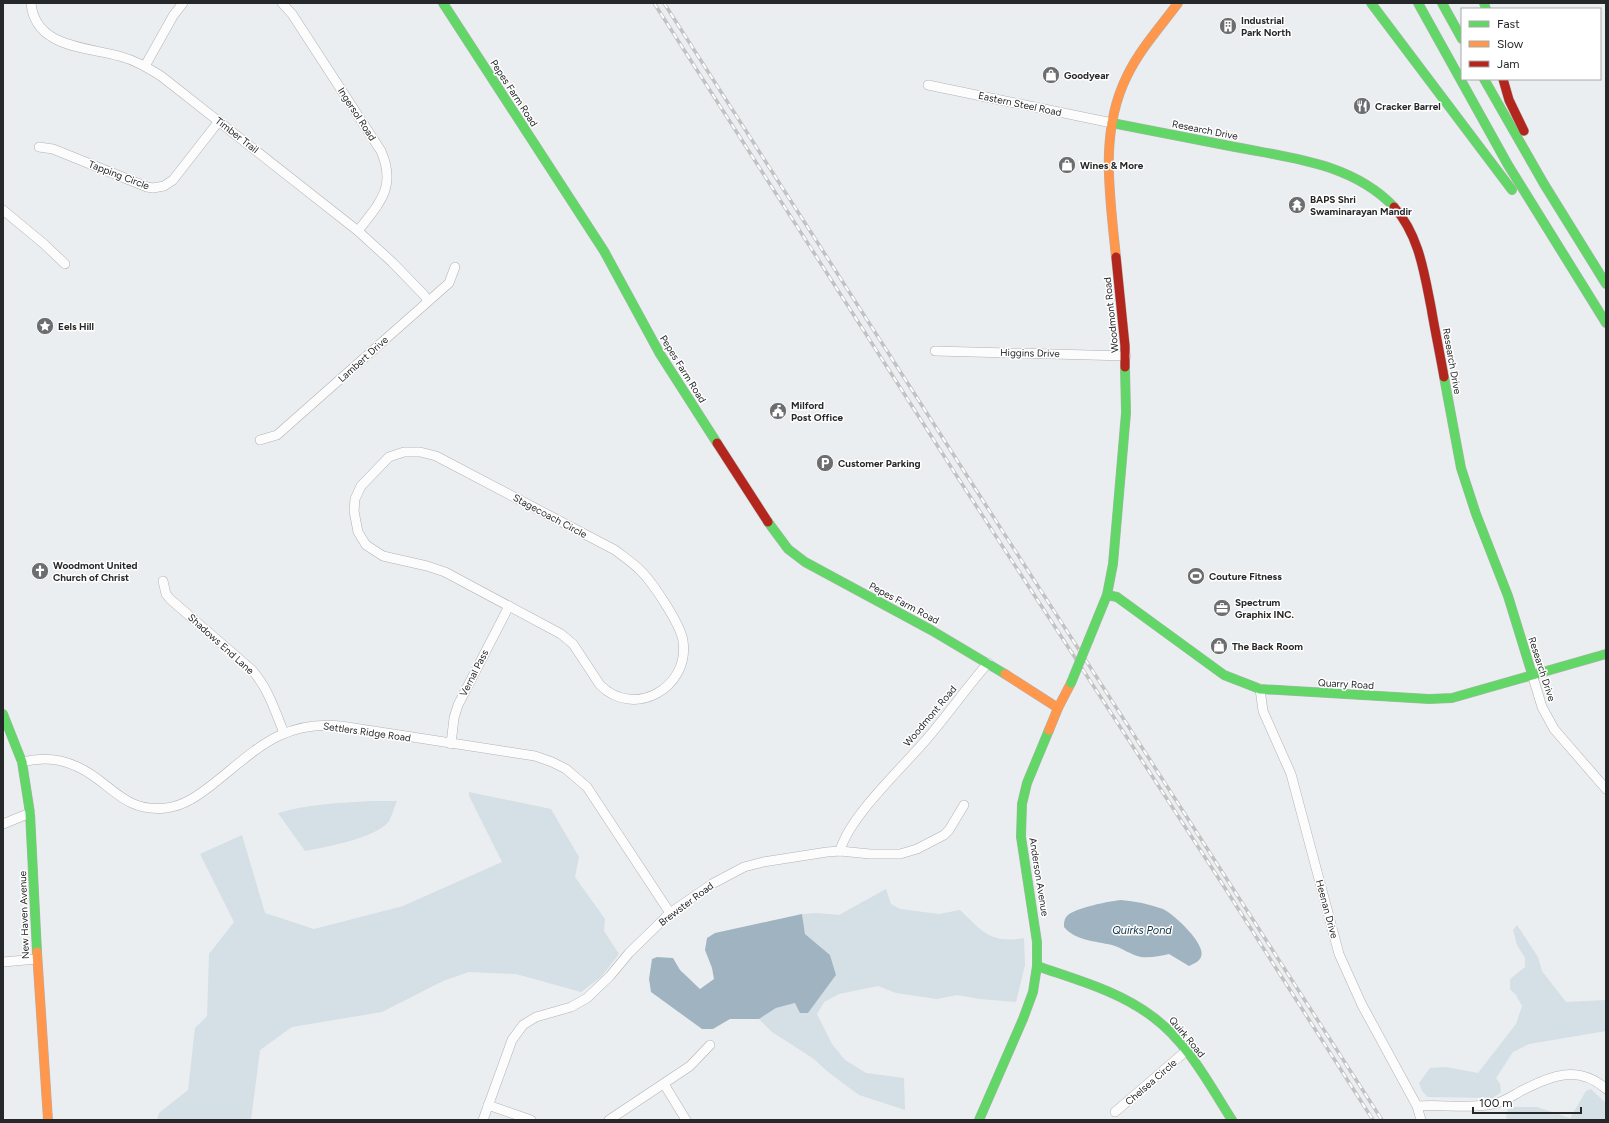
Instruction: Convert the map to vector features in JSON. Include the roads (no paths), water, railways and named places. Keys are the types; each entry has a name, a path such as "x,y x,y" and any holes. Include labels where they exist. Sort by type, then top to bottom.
{"main road":[{"name":"Pepes Farm Road","path":"443,3 598,242 660,354 778,538 788,549 805,562 931,630 988,663"},
{"name":"Woodmont Road","path":"1089,639 1107,594 1116,536 1126,413 1126,356 1107,165 1112,123 1114,109 1121,88 1135,60 1178,3"},
{"path":"1371,3 1568,264"},
{"path":"1418,3 1487,129 1568,264 1606,323"},
{"path":"1442,3 1461,37"},
{"path":"1485,80 1544,184 1606,283"},
{"path":"1503,80 1509,100 1520,123 1606,283"},
{"name":"Research Drive","path":"1112,123 1321,164 1341,170 1375,189 1388,200 1400,214 1414,237 1422,261 1452,425 1463,474 1508,596 1532,674"},
{"name":"Quarry Road","path":"1107,594 1117,597 1224,675 1260,689 1305,693 1428,699 1452,698 1606,654"},
{"name":"Anderson Avenue","path":"983,1119 1033,992 1037,966 1036,931 1021,837 1022,804 1027,783 1089,639"},
{"path":"988,663 1058,708"},
{"name":"New Haven Avenue","path":"3,714 22,762 30,813 41,1046 48,1120"},
{"name":"Quirk Road","path":"1037,966 1123,997 1153,1016 1164,1025 1186,1051 1232,1120"}],"street":[{"name":"Timber Trail","path":"31,3 32,12 37,22 45,32 56,39 77,47 119,56 145,66 219,121 358,231 392,262 428,301"},
{"path":"145,66 173,16 183,3"},
{"name":"Ingersol Road","path":"282,3 292,14 385,159 388,175 385,193 381,201 358,231"},
{"name":"Eastern Steel Road","path":"928,85 1112,123"},
{"name":"Tapping Circle","path":"39,147 53,149 141,185 159,188 174,180 219,121"},
{"path":"3,210 44,244 65,264"},
{"name":"Lambert Drive","path":"260,440 277,435 449,283 454,267"},
{"name":"Higgins Drive","path":"935,351 1126,356"},
{"name":"Stagecoach Circle","path":"404,452 420,452 436,456 615,550 642,572 679,628 682,634 684,647 681,666 669,686 655,695 636,699 618,696 604,689 600,685 572,644 561,634 509,606 445,572 427,566 388,558 371,549 361,538 354,517 355,499 364,480 389,457 404,452"},
{"name":"Shadows End Lane","path":"163,581 166,594 170,599 259,677 265,687 284,732"},
{"name":"Vernal Pass","path":"451,744 455,711 509,606"},
{"name":"Woodmont Road","path":"840,851 846,837 868,806 925,741 988,663"},
{"name":"Research Drive","path":"1532,674 1542,707 1554,729 1606,789"},
{"name":"Heenan Drive","path":"1260,689 1263,711 1291,774 1339,954 1362,1005 1417,1106 1421,1120"},
{"name":"Settlers Ridge Road","path":"22,762 40,758 64,761 79,767 90,774 124,800 148,808 166,808 182,804 194,798 266,743 284,732 306,726 328,725 528,754 552,762 571,773 593,795 670,913"},
{"name":"Brewster Road","path":"483,1120 512,1040 523,1025 536,1017 571,1007 587,998 610,976 628,953 670,913 722,878 744,867 763,862 840,851 870,854 900,854 917,849 944,835 949,830 964,805"},
{"path":"3,824 30,813"},
{"path":"3,962 37,959"},
{"path":"608,1120 690,1066 710,1045"},
{"name":"Chelsea Circle","path":"1115,1112 1186,1051"},
{"path":"1417,1106 1493,1104 1511,1097 1539,1082 1556,1076 1568,1074 1588,1077 1606,1089"},
{"path":"664,1084 686,1120"},
{"path":"488,1105 531,1120"}],"water":[{"name":"Quirks Pond","path":"1121,900 1147,904 1168,912 1195,938 1202,952 1200,959 1196,963 1189,966 1169,954 1141,957 1112,945 1080,938 1069,932 1064,927 1065,918 1077,910 1092,905"},
{"path":"802,914 805,934 830,955 836,975 808,1013 800,1013 795,1003 776,1008 759,1019 730,1019 713,1029 702,1029 651,992 649,979 652,959 657,957 673,958 680,970 700,989 714,979 712,968 705,950 707,938 715,933"}],"railway":[{"path":"654,3 960,481 1223,885 1373,1120"},
{"path":"664,3 1382,1120"}],"place":[{"name":"Industrial Park North","path":"1228,26"},
{"name":"Goodyear","path":"1051,75"},
{"name":"Cracker Barrel","path":"1362,106"},
{"name":"Wines & More","path":"1067,165"},
{"name":"BAPS Shri Swaminarayan Mandir","path":"1297,205"},
{"name":"Eels Hill","path":"45,326"},
{"name":"Milford Post Office","path":"778,411"},
{"name":"Customer Parking","path":"825,463"},
{"name":"Woodmont United Church of Christ","path":"40,571"},
{"name":"Couture Fitness","path":"1196,576"},
{"name":"Spectrum Graphix INC.","path":"1222,608"},
{"name":"The Back Room","path":"1219,646"}]}
